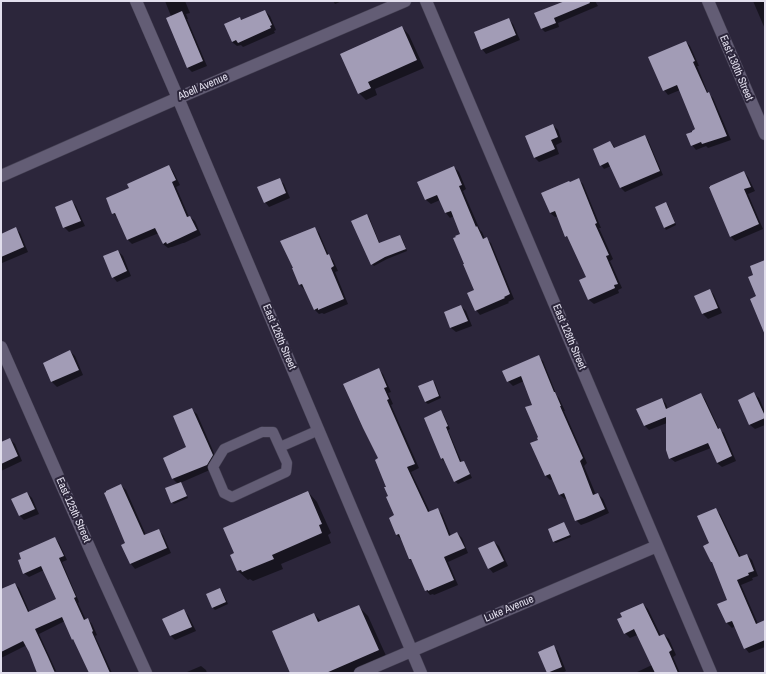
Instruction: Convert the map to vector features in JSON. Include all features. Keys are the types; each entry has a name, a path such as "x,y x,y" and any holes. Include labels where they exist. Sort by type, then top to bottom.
{"street":[{"name":"East 126th Street","path":"136,1 422,673"},
{"name":"Abell Avenue","path":"1,176 178,98 405,1"},
{"name":"East 128th Street","path":"426,1 712,673"},
{"name":"East 130th Street","path":"708,1 765,134"},
{"name":"East 125th Street","path":"1,347 146,673"},
{"name":"Luke Avenue","path":"360,673 658,546"}],"lane":[{"path":"280,447 319,430"},
{"path":"262,432 274,432 280,447 287,463 286,472 232,497 224,493 213,467 224,449 262,432"}],"building":[{"path":"565,1 589,1 590,3 554,18 556,23 541,29 534,13"},
{"path":"265,10 272,25 270,26 271,28 238,43 236,40 232,42 224,24 240,17 241,20"},
{"path":"182,11 203,61 187,68 166,18"},
{"path":"509,18 516,35 481,50 474,32"},
{"path":"402,26 417,60 368,82 371,88 358,94 340,54"},
{"path":"686,41 695,61 693,62 707,93 709,92 727,136 691,146 686,134 695,129 677,85 663,91 648,57"},
{"path":"553,124 558,137 551,140 555,149 534,158 525,136"},
{"path":"645,135 660,171 620,188 608,162 600,166 593,149 610,141 614,148"},
{"path":"169,165 176,180 172,182 187,217 190,216 197,230 167,244 166,242 163,244 155,228 127,240 115,213 112,214 106,198 129,188 127,184"},
{"path":"454,166 462,185 459,186 476,227 477,226 483,239 487,237 510,294 504,297 505,298 475,311 467,293 474,290 453,238 460,234 451,211 445,213 437,195 425,200 417,182"},
{"path":"744,171 751,187 744,189 759,224 730,237 709,187"},
{"path":"280,178 286,193 264,203 257,187"},
{"path":"579,178 597,223 595,224 609,255 606,256 618,284 614,285 615,288 588,300 579,280 586,277 567,236 565,237 555,211 550,213 541,193"},
{"path":"72,200 81,221 63,228 55,207"},
{"path":"666,202 675,223 664,228 655,207"},
{"path":"367,214 379,243 400,235 406,249 385,257 371,265 351,221"},
{"path":"16,227 24,247 1,257 1,234"},
{"path":"315,227 327,255 329,254 334,266 331,268 344,299 318,310 318,308 314,310 302,284 299,285 293,268 280,241"},
{"path":"118,250 127,271 112,278 103,256"},
{"path":"765,260 765,335 750,299 756,296 748,277 753,275 750,266"},
{"path":"710,289 718,308 702,314 694,296"},
{"path":"461,305 468,321 450,328 444,312"},
{"path":"70,350 79,370 51,382 43,363"},
{"path":"539,355 583,458 580,461 593,495 598,493 605,509 575,521 564,493 559,495 550,474 545,476 530,443 538,440 538,437 525,407 532,405 521,376 507,382 502,371"},
{"path":"379,368 387,387 384,388 389,399 387,400 415,464 407,467 428,512 438,508 449,536 457,532 465,548 444,557 454,580 428,591 425,591 411,559 409,559 399,534 396,535 389,518 394,515 386,497 388,496 384,487 386,487 375,460 378,458 343,384"},
{"path":"433,380 439,396 425,402 418,386"},
{"path":"754,392 765,418 749,425 738,400"},
{"path":"701,393 718,429 720,428 732,456 717,463 708,443 669,459 666,450 666,417 644,426 636,409 662,398 666,409"},
{"path":"192,408 213,455 207,465 172,479 163,458 186,447 173,416"},
{"path":"441,410 460,462 464,461 470,474 454,482 443,458 441,459 424,418"},
{"path":"10,438 18,456 1,464 1,442"},
{"path":"181,482 187,496 171,503 165,488"},
{"path":"121,484 144,535 159,529 167,548 130,564 121,545 125,543 104,493"},
{"path":"308,491 322,524 319,525 322,533 272,555 274,559 242,572 241,570 237,571 230,555 234,553 223,528"},
{"path":"27,492 35,509 19,516 11,499"},
{"path":"716,508 739,557 747,554 754,571 737,580 756,624 765,620 765,640 744,649 732,621 726,623 717,604 727,600 712,562 703,546 709,543 697,516"},
{"path":"564,522 570,535 553,542 548,529"},
{"path":"55,537 64,556 59,558 76,597 74,598 84,620 88,618 93,631 92,632 110,673 89,673 62,617 35,629 55,673 37,673 23,641 1,652 1,589 15,583 28,612 56,599 41,566 23,574 18,560 21,559 19,553"},
{"path":"494,541 504,561 488,569 478,548"},
{"path":"220,588 226,602 212,608 206,594"},
{"path":"643,603 659,636 664,634 672,650 669,652 678,673 655,673 634,629 624,634 617,619 622,617 620,613"},
{"path":"359,605 379,650 326,673 290,673 272,631 314,613 318,622"},
{"path":"184,609 192,627 170,636 162,619"},
{"path":"554,645 562,667 547,673 538,652"}]}
